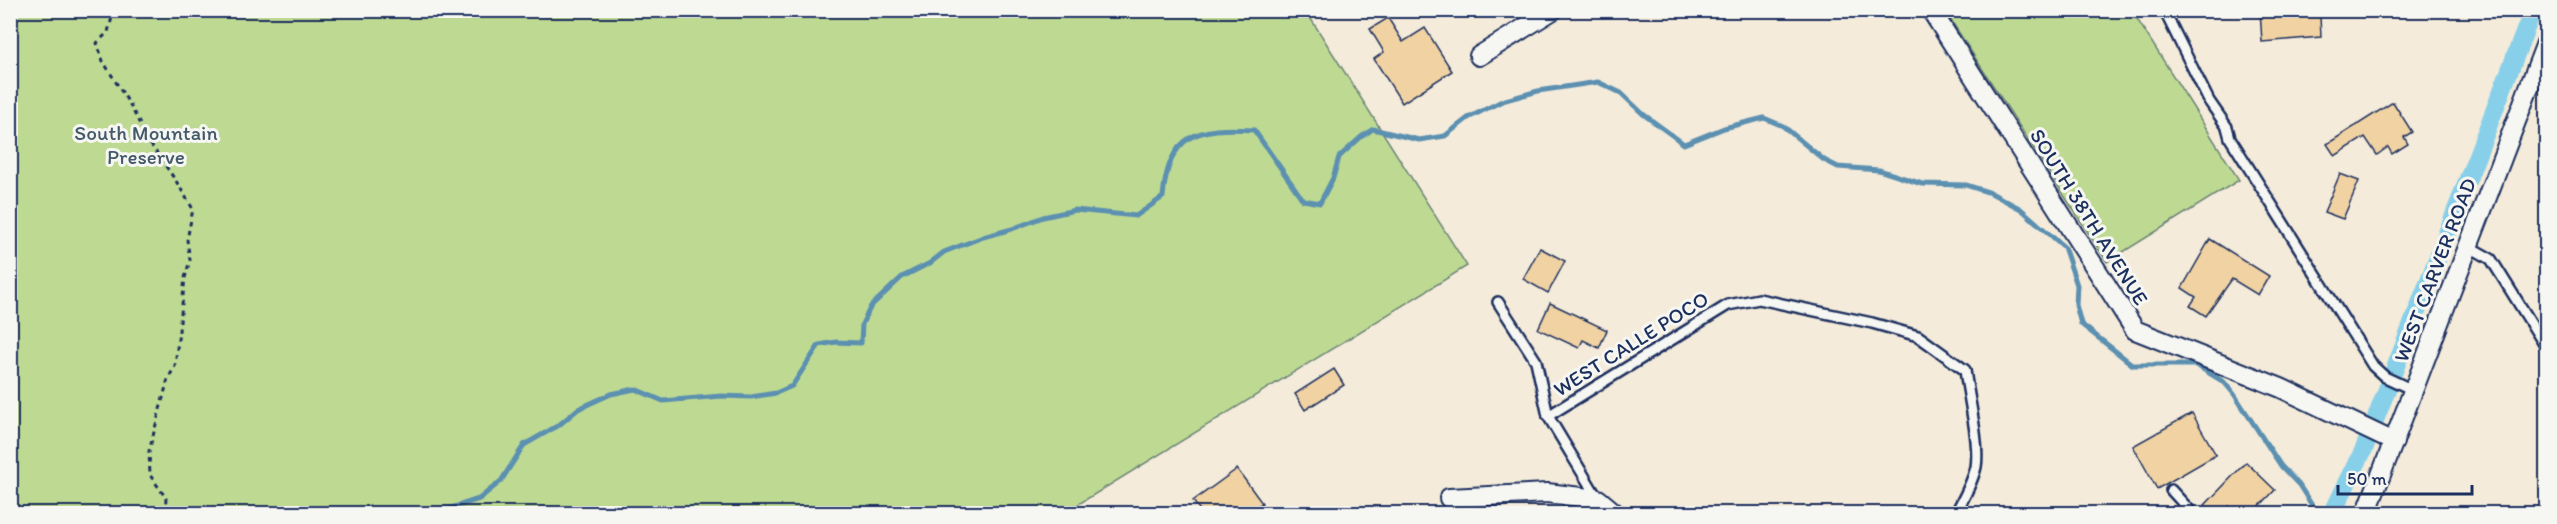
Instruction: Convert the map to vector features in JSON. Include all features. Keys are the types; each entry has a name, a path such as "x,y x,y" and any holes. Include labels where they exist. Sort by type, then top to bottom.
{"street":[{"path":"1479,56 1553,10"},
{"name":"SOUTH 38TH AVENUE","path":"1931,10 2135,330 2281,388 2389,439"},
{"name":"WEST CARVER ROAD","path":"2366,513 2389,439 2413,390 2547,43"},
{"path":"1449,498 1547,494 1598,499 1616,513"}],"lane":[{"path":"2164,10 2209,101 2227,127 2236,148 2373,366 2385,377 2413,390"},
{"path":"2468,246 2491,259 2547,347"},
{"name":"WEST CALLE POCO","path":"1548,416 1728,305 1760,298 1872,323 1918,336 1965,370 1974,424 1976,466 1964,500 1955,513"},
{"path":"1498,302 1536,361 1548,416 1598,499"},
{"path":"2171,490 2193,513"}],"path":[{"path":"114,10 108,32 97,43 103,61 149,142 193,209 187,240 190,260 185,278 175,366 168,380 149,451 150,475 166,498 165,513"}],"green space":[{"name":"South Mountain Preserve","path":"10,11 1306,11 1467,266 1064,513 11,513"},
{"path":"1945,11 2132,11 2239,180 2107,262"}],"building":[{"path":"2260,10 2307,10 2307,17 2320,16 2321,37 2262,42"},
{"path":"1388,18 1403,42 1425,28 1452,71 1402,103 1374,59 1384,52 1370,29"},
{"path":"2393,102 2412,132 2404,137 2408,144 2392,154 2388,147 2377,155 2365,137 2335,156 2327,144"},
{"path":"2340,174 2359,181 2343,219 2324,212"},
{"path":"2210,239 2269,276 2258,295 2232,279 2206,316 2190,306 2196,297 2182,288"},
{"path":"1540,248 1565,261 1548,293 1523,279"},
{"path":"1550,303 1607,330 1599,348 1583,340 1579,348 1538,329"},
{"path":"1334,369 1344,385 1305,410 1295,394"},
{"path":"2192,413 2216,455 2157,489 2133,446"},
{"path":"2246,462 2275,490 2253,513 2237,513 2229,506 2221,513 2214,513 2205,505"},
{"path":"1237,469 1262,503 1247,513 1237,513 1231,506 1221,513 1202,513 1193,501"}],"waterway":[{"path":"2332,514 2364,449 2533,10"},
{"path":"433,514 479,499 501,481 524,445 559,425 578,409 611,394 635,389 663,401 721,396 751,397 776,393 792,386 819,345 836,342 861,343 862,324 871,306 902,277 930,263 944,252 1043,217 1075,210 1136,216 1163,197 1171,159 1189,138 1201,133 1216,130 1254,130 1303,200 1320,203 1333,178 1339,157 1373,129 1419,140 1445,136 1468,118 1502,101 1538,91 1598,82 1621,93 1643,114 1684,144 1724,128 1764,118 1783,126 1824,160 1838,167 1879,170 1922,184 1966,185 1991,193 2021,209 2064,247 2077,285 2076,305 2081,324 2133,365 2196,365 2224,382 2281,466 2299,485 2313,507 2329,514"}]}
